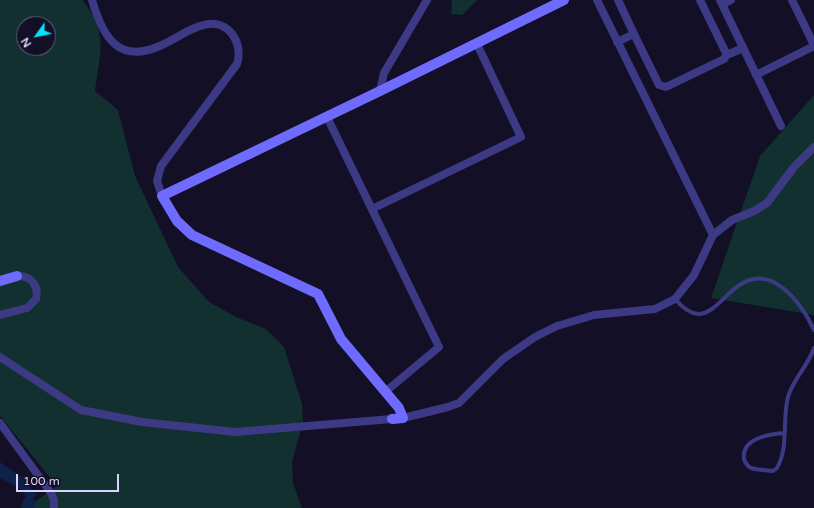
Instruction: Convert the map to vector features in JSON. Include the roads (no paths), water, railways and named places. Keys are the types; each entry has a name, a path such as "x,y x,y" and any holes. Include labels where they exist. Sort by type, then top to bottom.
{"street":[{"path":"92,0 99,22 105,32 116,46 127,52 138,53 151,50 199,26 209,24 226,28 234,35 238,44 239,54 237,64 161,166 157,181 162,196 177,221 192,235 318,294 341,339 399,408 403,418"},
{"path":"380,91 384,74 427,0"},
{"path":"162,196 564,0"},
{"path":"597,0 713,235"},
{"path":"618,0 659,85 666,87 724,59 727,55 743,48"},
{"path":"700,0 727,55"},
{"path":"731,0 721,2 781,126"},
{"path":"756,75 814,45 792,0"},
{"path":"617,42 634,34"},
{"path":"372,209 521,137 476,44"},
{"path":"326,117 439,347 385,392"},
{"path":"0,358 81,410 142,422 235,432 403,418 448,407 459,403 503,359 535,337 557,326 594,315 655,308 674,299 694,275 713,235 732,220 754,212 767,203 794,167 814,147"},
{"path":"0,281 17,276 28,278 34,283 36,291 36,300 27,308 0,315"},
{"path":"0,423 51,493 54,500 54,508"}],"lane":[{"path":"674,299 686,310 698,314 708,311 738,285 750,280 766,279 781,285 796,300 808,317 814,330"},
{"path":"784,433 768,434 750,442 746,449 744,458 746,464 750,468 773,471 780,463 784,433 788,399 792,387 811,358 814,348"}],"water":[{"path":"0,462 22,478 37,494 29,502 22,490 0,478"}],"waterway":[{"path":"31,500 34,508"},
{"path":"27,508 29,502"}]}
